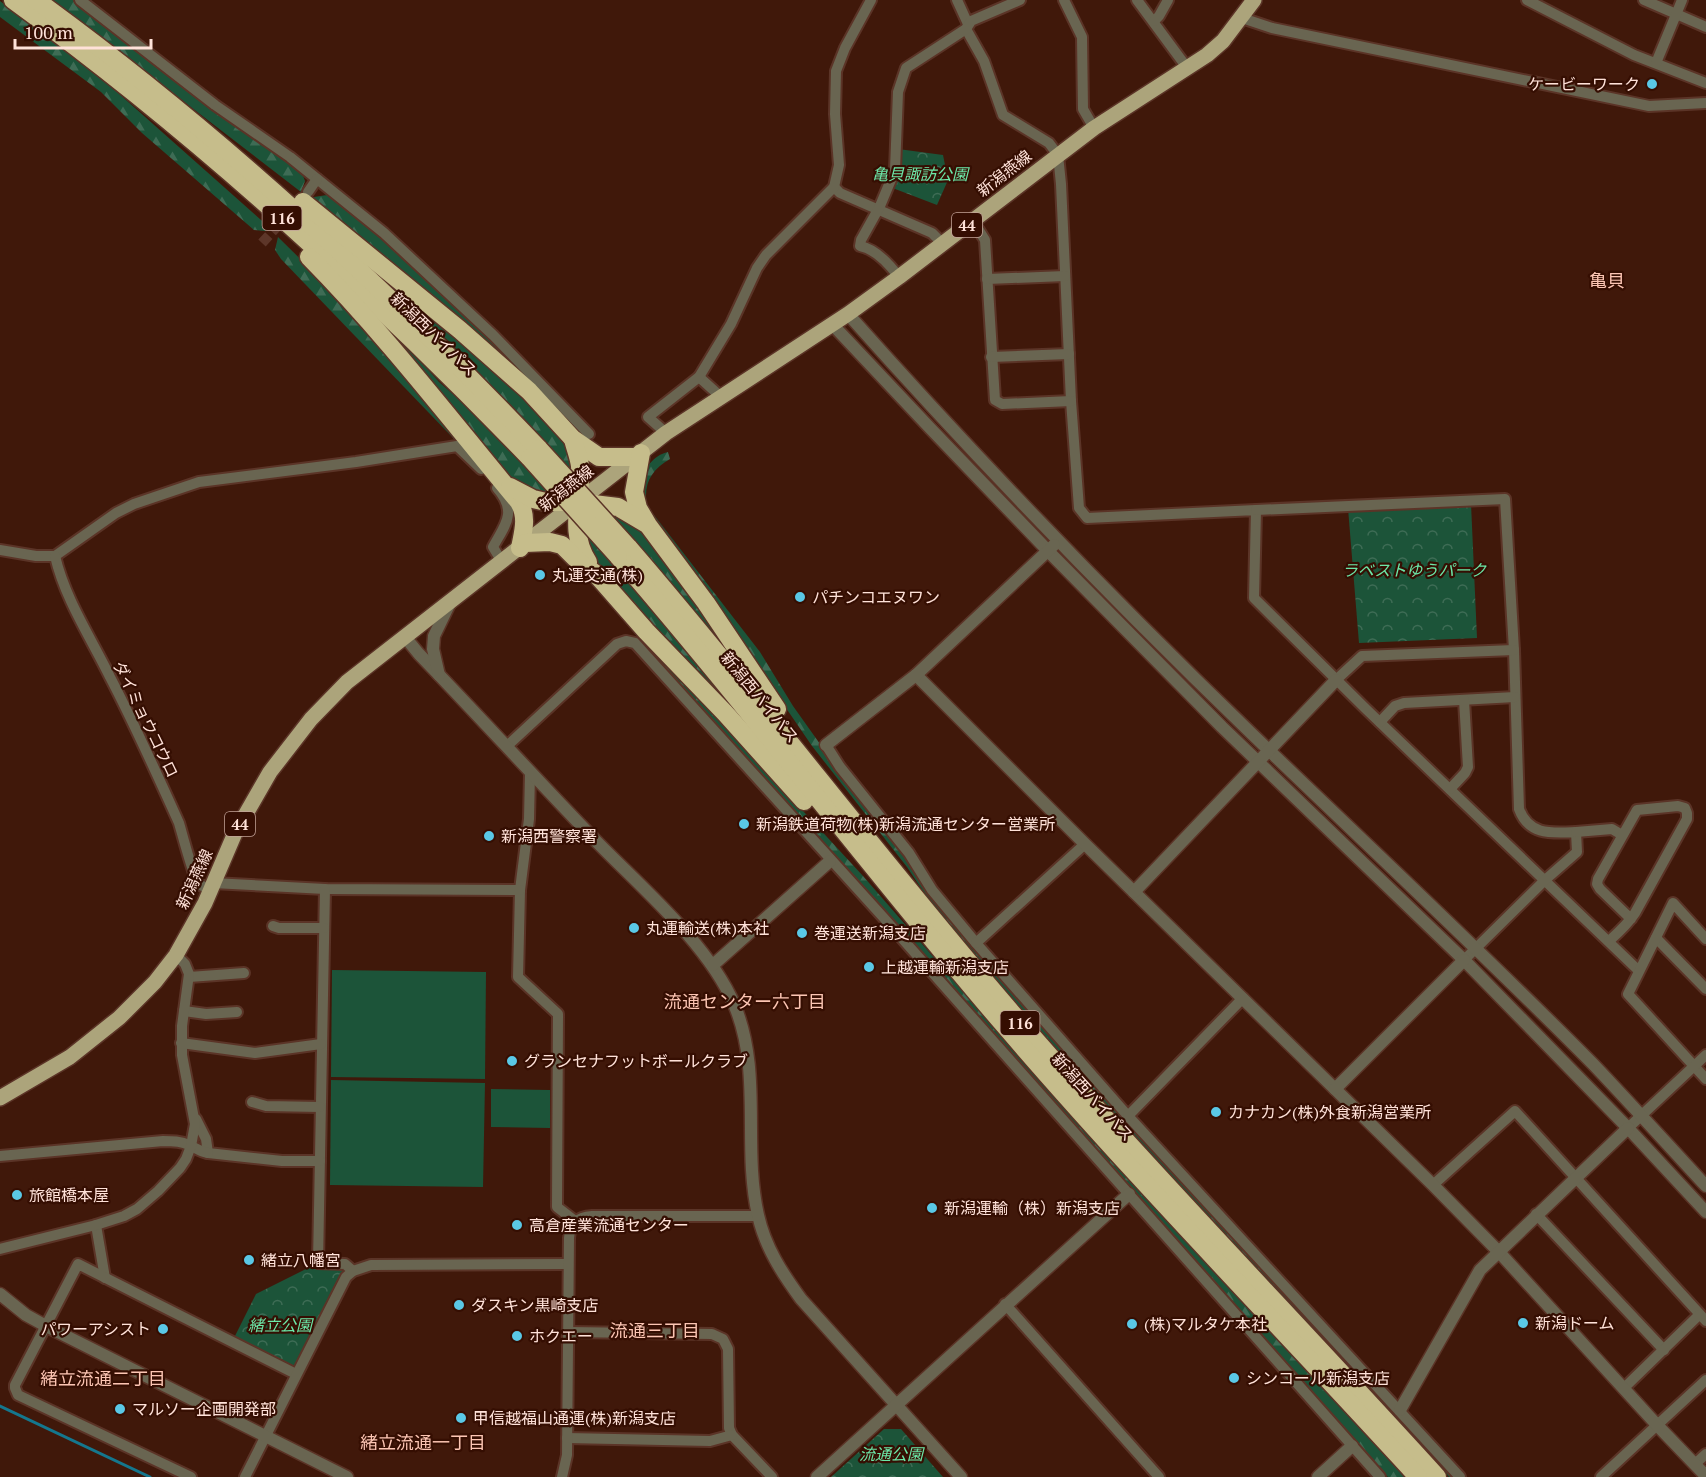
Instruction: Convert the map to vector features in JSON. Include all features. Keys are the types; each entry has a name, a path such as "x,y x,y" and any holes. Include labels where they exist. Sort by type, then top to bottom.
{"highway":[{"name":"新潟西バイパス","path":"13,0 114,76 190,129"},
{"name":"新潟西バイパス","path":"36,0 123,66 254,192 535,454 623,552 722,679 907,899 1159,1178 1437,1477"},
{"path":"190,129 262,170 460,330 581,437 599,457 639,455 634,492 638,508 648,525 706,603 907,899"},
{"path":"190,129 241,193 345,294 400,356 506,485 525,514 522,546 550,542 562,545 579,562 596,574"},
{"path":"581,437 577,502 578,540 585,558 596,574 646,631 739,727 806,804 907,899"},
{"path":"506,485 538,501 577,502 618,507 648,525"},
{"name":"新潟西バイパス","path":"907,899 1006,1029 1149,1188 1418,1477"}],"main road":[{"name":"新潟燕線","path":"0,1098 70,1057 119,1018 154,982 176,955 256,795 287,748 317,712 347,682 666,433 848,314 899,278 1094,128 1188,69 1223,41 1254,0"}],"street":[{"path":"80,0 215,105 290,157 384,233 493,335 581,437"},
{"path":"666,433 648,417 699,377 731,324 762,261 834,187 839,165 835,114 836,71 845,48 871,0"},
{"path":"957,0 984,61 1003,116 1049,143 1058,155 1062,184 1071,401 1079,508 1087,518 1505,499 1514,650 1519,809 1522,817 1535,830 1544,833 1612,829 1622,835"},
{"path":"899,278 890,265 867,248 860,246 888,188 897,163 898,92 903,73 917,60 967,26 996,9 1020,0"},
{"path":"1064,0 1082,37 1083,109 1094,128"},
{"path":"1137,0 1188,69"},
{"path":"1154,21 1168,0"},
{"path":"1527,0 1634,55 1706,83"},
{"path":"1644,0 1706,27"},
{"path":"1656,63 1682,0"},
{"path":"1242,18 1272,28 1649,106 1706,103"},
{"path":"309,192 316,179"},
{"path":"834,187 840,193 932,233 942,244"},
{"path":"973,221 984,237 994,400 998,403 1071,401"},
{"path":"987,279 1065,276"},
{"path":"848,314 938,416 1059,540 1270,751 1477,948 1595,1067 1706,1186"},
{"path":"832,324 1048,550 1259,762 1464,960 1628,1128 1706,1212"},
{"path":"991,357 1069,354"},
{"path":"699,377 720,396"},
{"path":"0,550 36,556 55,556 116,513 134,504 199,482 457,446 474,460 503,495 506,504 506,527 493,547 502,562"},
{"path":"1256,510 1254,598 1336,680 1638,970"},
{"path":"1059,540 916,675 826,745 909,853 932,890 976,943 1128,1116 1460,1477"},
{"name":"ダイミョウコウロ","path":"55,556 69,597 112,680 179,823 194,878 198,884 212,887"},
{"path":"439,675 433,643 434,636 450,603"},
{"path":"405,637 530,773 672,918 712,965 734,1004 750,1062 752,1177 758,1216 769,1249 789,1282 961,1477"},
{"path":"507,746 617,644 631,641 640,648 883,917 1380,1477"},
{"path":"1134,892 1336,680 1362,656 1514,650"},
{"path":"916,675 1433,1185 1499,1252 1706,1476"},
{"path":"1380,722 1399,704 1515,697"},
{"path":"1450,789 1468,767 1464,700"},
{"path":"530,773 529,819 520,890 518,977 558,1014 557,1207 575,1221"},
{"path":"1609,941 1631,919 1687,819 1688,813 1685,808 1678,806 1637,810 1597,884 1631,919"},
{"path":"1335,1089 1545,880 1577,852 1576,832"},
{"path":"976,943 1085,844"},
{"path":"712,965 830,861"},
{"path":"212,887 520,890"},
{"path":"325,889 318,1263 345,1264 353,1271"},
{"path":"1706,939 1673,903 1628,994 1706,1079"},
{"path":"273,926 324,928"},
{"path":"1656,938 1706,989"},
{"path":"0,1249 96,1226 124,1216 144,1203 180,1168 192,1146 195,1124 181,1043 189,978 185,964 176,955"},
{"path":"189,978 244,973"},
{"path":"1128,1116 1243,998"},
{"path":"184,1011 206,1014 237,1012"},
{"path":"181,1043 255,1053 321,1044"},
{"path":"1400,1410 1480,1270 1640,1115 1706,1055"},
{"path":"252,1102 266,1106 320,1107"},
{"path":"1433,1185 1515,1111 1703,1318 1664,1350 1624,1388"},
{"path":"194,1115 206,1139 208,1153"},
{"path":"0,1156 164,1141 180,1142 200,1152 282,1161 320,1161"},
{"path":"817,1477 897,1406 1005,1304 1129,1194"},
{"path":"1536,1214 1664,1350"},
{"path":"562,1477 566,1463 567,1438 568,1264 570,1233 575,1221 592,1216 758,1216"},
{"path":"96,1226 105,1278"},
{"path":"192,1477 18,1395 15,1385 78,1264 296,1374"},
{"path":"245,1477 346,1277 353,1271 371,1265 568,1264"},
{"path":"0,1294 20,1311 46,1326 347,1477"},
{"path":"1005,1304 1159,1477"},
{"path":"568,1332 718,1335 728,1349 727,1420 732,1435 772,1477"},
{"path":"1601,1477 1706,1380"},
{"path":"567,1438 710,1441 732,1435"},
{"path":"1318,1477 1352,1446"},
{"path":"1695,1464 1706,1454"}],"green space":[{"path":"52,0 74,0 241,130 302,173 305,181 301,192"},
{"path":"0,1 99,76 270,228 265,231 254,230 142,133 101,92 0,17"},
{"name":"亀貝諏訪公園","path":"898,149 943,155 948,180 937,205 890,187"},
{"path":"327,195 390,245 450,299 563,414 310,200"},
{"path":"278,237 346,304 505,492 281,259 275,250"},
{"path":"358,257 494,364 568,443 575,476 450,342"},
{"path":"333,276 410,349 439,382 469,408 555,498 521,489 503,472"},
{"path":"668,452 670,459 650,478 646,491 647,506 760,652 793,706 830,758 985,960 1152,1151 1456,1477 1449,1477 1435,1459 1402,1427 1157,1163 1066,1063 939,915 907,867 812,746 670,539 643,506 637,481 654,460"},
{"name":"ラベストゆうパーク","path":"1471,504 1477,638 1359,643 1348,508"},
{"path":"603,506 633,517 759,691 701,619"},
{"path":"583,528 664,622 769,752 626,600 588,552"},
{"path":"562,550 863,876 1082,1128 1386,1454 1404,1477 1388,1477 1385,1474"},
{"path":"332,970 486,972 485,1079 331,1077"},
{"path":"331,1080 485,1083 483,1187 330,1185"},
{"path":"491,1089 550,1090 550,1128 491,1127"},
{"name":"緒立公園","path":"318,1263 353,1271 295,1374 232,1342 256,1294"},
{"name":"流通公園","path":"884,1429 901,1429 943,1477 831,1477"}],"waterway":[{"path":"0,1406 150,1477"}],"tunnel":[{"path":"262,243 286,217"}],"place":[{"name":"ケービーワーク","path":"1652,84"},
{"name":"丸運交通(株)","path":"540,575"},
{"name":"パチンコエヌワン","path":"800,597"},
{"name":"新潟鉄道荷物(株)新潟流通センター営業所","path":"744,824"},
{"name":"新潟西警察署","path":"489,836"},
{"name":"丸運輸送(株)本社","path":"634,928"},
{"name":"巻運送新潟支店","path":"802,933"},
{"name":"上越運輸新潟支店","path":"869,967"},
{"name":"グランセナフットボールクラブ","path":"512,1061"},
{"name":"カナカン(株)外食新潟営業所","path":"1216,1112"},
{"name":"旅館橋本屋","path":"17,1195"},
{"name":"新潟運輸（株）新潟支店","path":"932,1208"},
{"name":"高倉産業流通センター","path":"517,1225"},
{"name":"緒立八幡宮","path":"249,1260"},
{"name":"ダスキン黒崎支店","path":"459,1305"},
{"name":"新潟ドーム","path":"1523,1323"},
{"name":"(株)マルタケ本社","path":"1132,1324"},
{"name":"パワーアシスト","path":"163,1329"},
{"name":"ホクエー","path":"517,1336"},
{"name":"シンコール新潟支店","path":"1234,1378"},
{"name":"マルソー企画開発部","path":"120,1409"},
{"name":"甲信越福山通運(株)新潟支店","path":"461,1418"}],"district":[{"name":"亀貝","path":"1607,280"},
{"name":"流通センター六丁目","path":"745,1001"},
{"name":"流通三丁目","path":"655,1330"},
{"name":"緒立流通二丁目","path":"103,1378"},
{"name":"緒立流通一丁目","path":"423,1442"}]}
